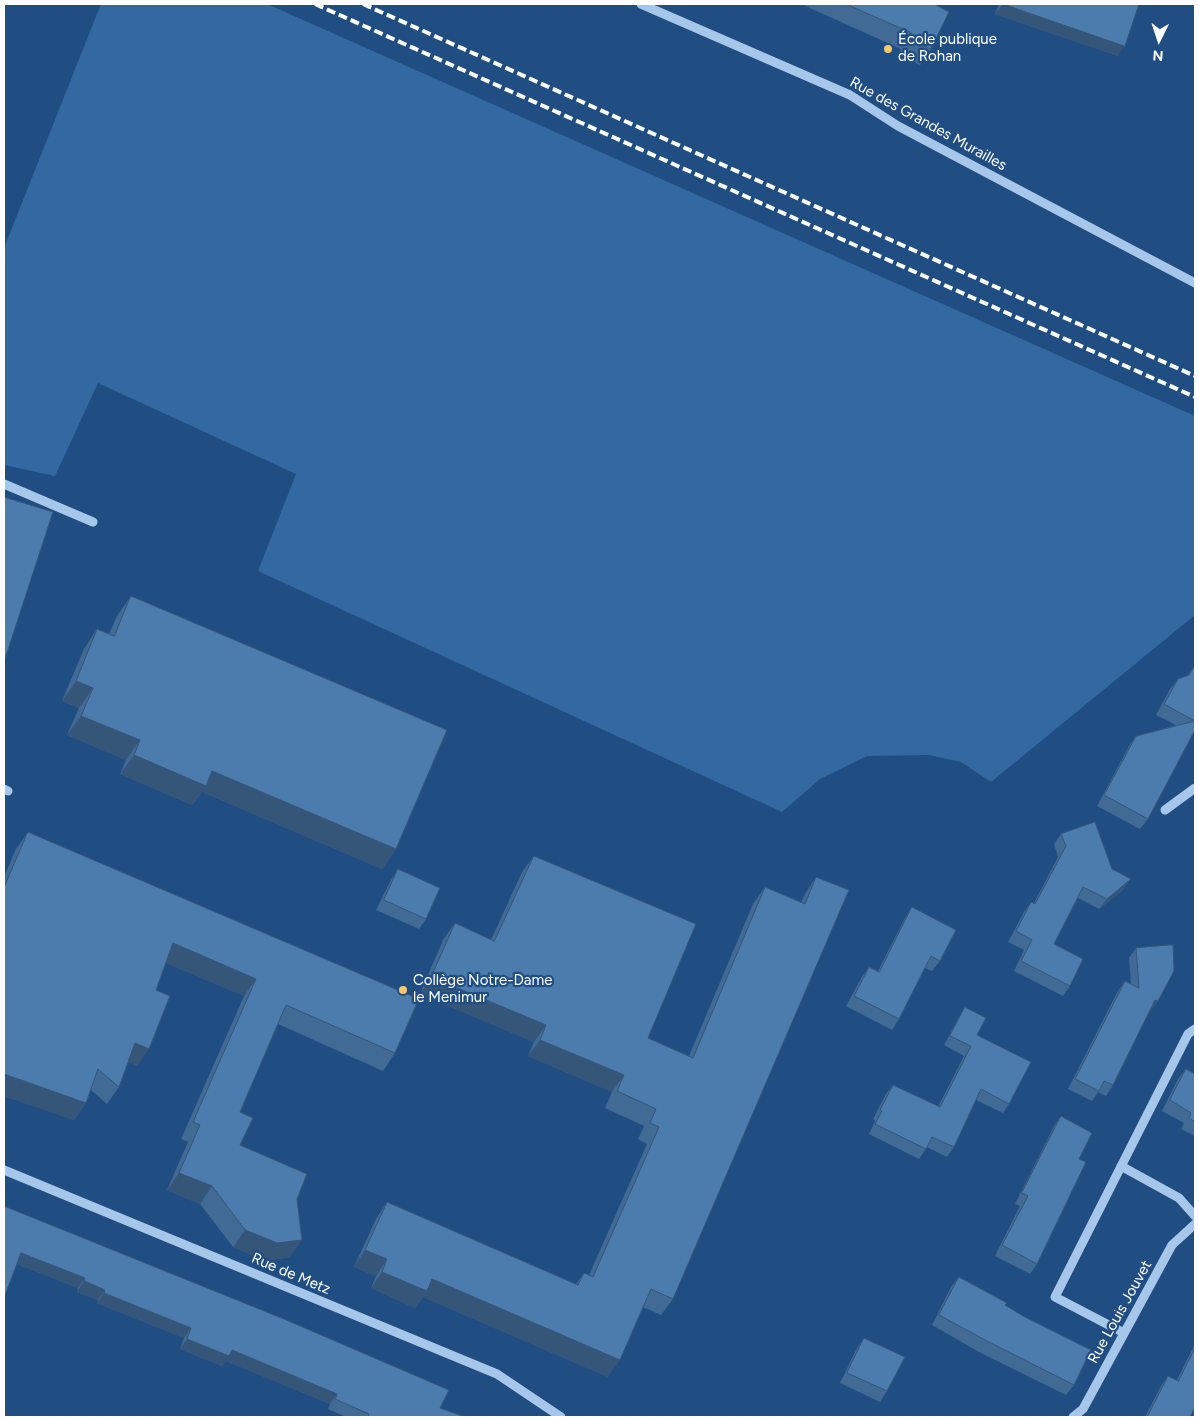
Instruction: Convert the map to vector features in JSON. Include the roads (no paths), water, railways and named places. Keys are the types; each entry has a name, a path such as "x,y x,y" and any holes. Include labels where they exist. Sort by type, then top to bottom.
{"street":[{"name":"Rue des Grandes Murailles","path":"641,4 850,94 898,126 1195,283"},
{"path":"4,484 19,488 93,522"},
{"path":"1165,810 1195,788"},
{"path":"1124,1333 1055,1297 1188,1034 1195,1029"},
{"path":"1121,1166 1179,1198 1195,1216"},
{"name":"Rue de Metz","path":"4,1170 496,1374 561,1417"},
{"name":"Rue Louis Jouvet","path":"1073,1417 1083,1409 1172,1245 1195,1224"}],"railway":[{"path":"315,4 1195,397"},
{"path":"363,4 1195,376"}],"place":[{"name":"École publique de Rohan","path":"888,49"},
{"name":"Collège Notre-Dame le Menimur","path":"403,990"}]}
